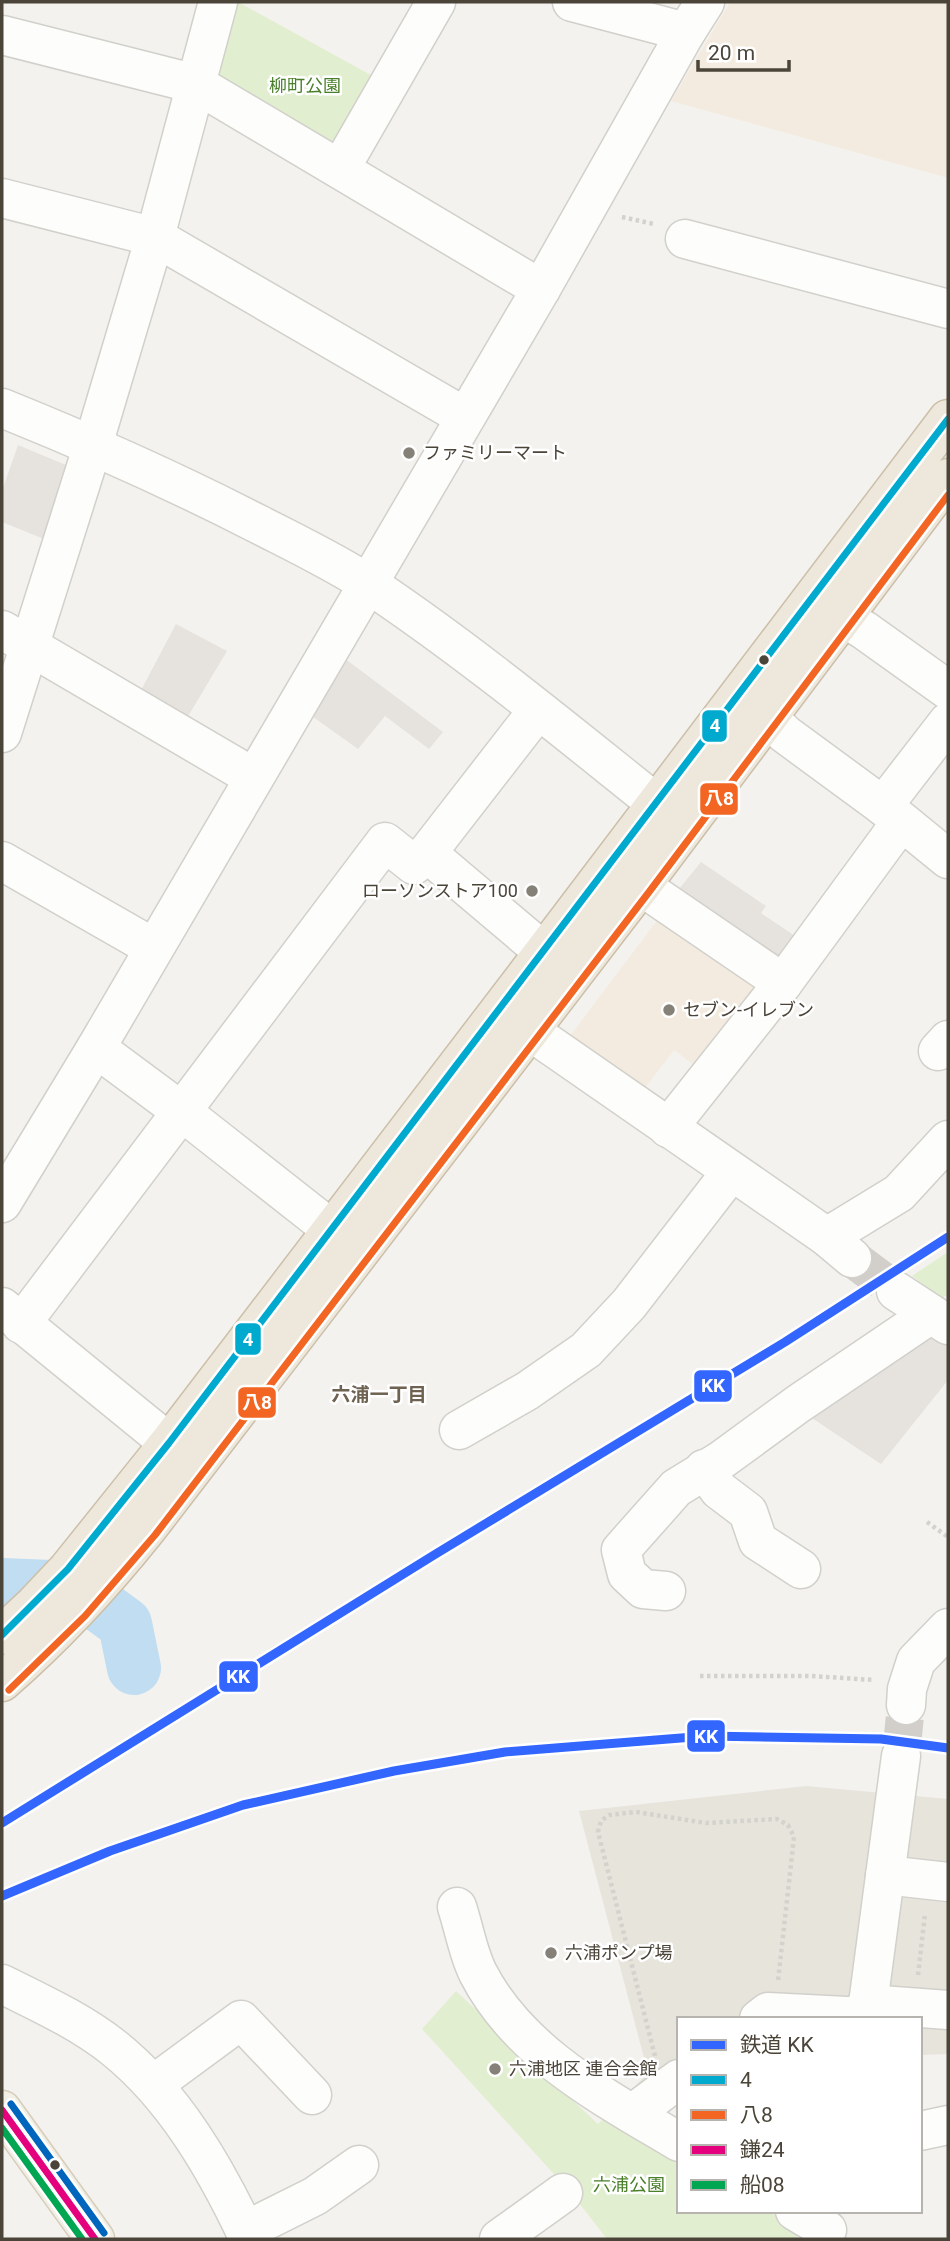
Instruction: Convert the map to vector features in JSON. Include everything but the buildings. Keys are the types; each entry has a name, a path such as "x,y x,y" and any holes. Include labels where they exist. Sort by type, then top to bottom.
{"highway":[{"path":"3,1679 107,1580 514,1020 544,953 948,419"},
{"path":"2,1635 68,1569 169,1443 331,1229 514,1020 641,886 948,478"}],"main road":[{"path":"2,2110 96,2239"}],"street":[{"path":"2,733 16,638 93,445 155,237 218,2"},
{"path":"340,169 436,2"},
{"path":"2,1203 96,1048 541,289 696,17 572,2"},
{"path":"2,35 196,84 541,289"},
{"path":"2,198 155,237 465,417"},
{"path":"685,239 948,309"},
{"path":"2,408 182,485 368,584 538,710 657,804"},
{"path":"842,617 948,690"},
{"path":"16,638 254,777"},
{"path":"169,1443 12,1316 181,1111 385,842 414,865 428,853 538,710"},
{"path":"767,716 785,733 948,859"},
{"path":"668,1128 783,983 948,722"},
{"path":"428,853 544,953"},
{"path":"2,860 154,948"},
{"path":"641,886 783,983"},
{"path":"514,1020 839,1248 899,1193 948,1140"},
{"path":"96,1048 331,1229"},
{"path":"459,1430 527,1391 586,1350 629,1304 731,1172"},
{"path":"666,1591 643,1589 627,1574 621,1550 676,1488 939,1320 896,1291"},
{"path":"704,1469 719,1490 748,1512 758,1541 801,1569"},
{"path":"907,1694 916,1661 948,1628"},
{"path":"866,2013 901,1756"},
{"path":"885,1875 940,1894"},
{"path":"457,1907 477,1971 507,2020 579,2082 655,2096 677,2138"},
{"path":"2,1984 75,2021 113,2047 153,2084 176,2112 204,2156 247,2235 314,2196 359,2165"},
{"path":"767,2016 932,2009"},
{"path":"153,2084 241,2020 312,2095"},
{"path":"922,2131 948,2125"},
{"path":"499,2239 563,2193"},
{"path":"799,2213 827,2227"}],"path":[{"path":"586,209 676,229 685,239"},
{"path":"927,1522 948,1538"},
{"path":"700,1676 812,1676 907,1694"},
{"path":"655,2096 655,2057 598,1832 601,1821 609,1815 636,1812 706,1823 777,1819 788,1825 794,1837 767,2016"},
{"path":"932,2009 925,1914 940,1894"}],"shaded area":[{"path":"730,2 948,2 948,178 671,101"},
{"path":"18,445 66,465 44,539 2,522 2,491"},
{"path":"176,624 227,651 184,723 138,696"},
{"path":"340,655 443,732 429,749 385,716 358,749 309,714"},
{"path":"701,862 766,906 761,913 795,936 774,964 674,895"},
{"name":"セブン-イレブン","path":"665,910 770,982 702,1071 674,1050 642,1092 569,1037"},
{"path":"931,1331 948,1342 948,1380 881,1464 806,1414"},
{"path":"806,1786 948,1799 948,2054 922,2055 922,2017 677,2017 677,2093 654,2110 631,2090 648,2073 579,1811"}],"green space":[{"name":"柳町公園","path":"231,2 238,2 378,79 337,152 215,79"},
{"path":"948,1252 948,1294 942,1298 912,1276"},
{"name":"六浦公園","path":"456,1991 598,2124 609,2113 677,2155 677,2213 771,2213 792,2226 798,2239 607,2239 572,2194 422,2029"}],"water":[{"path":"2,1559 27,1562 2,1590"}],"waterway":[{"path":"2,1585 76,1588 125,1624 134,1668"}],"tunnel":[{"path":"852,1258 896,1291"},
{"path":"901,1756 906,1705"}],"rail line":[{"name":"KK","path":"2,1823 434,1555 785,1342 948,1237"},
{"name":"KK","path":"2,1896 110,1851 243,1805 394,1771 505,1752 706,1736 881,1739 948,1748"}],"transit line":[{"name":"4","path":"2,1635 68,1569 169,1443 948,419"},
{"name":"八8","path":"9,1690 85,1616 155,1535 649,892 948,495"},
{"path":"11,2104 104,2233"},
{"name":"鎌24","path":"2,2110 95,2239"},
{"name":"船08","path":"2,2128 82,2239"}],"place":[{"name":"ファミリーマート","path":"409,453"},
{"name":"ローソンストア100","path":"532,891"},
{"name":"セブン-イレブン","path":"669,1010"},
{"name":"六浦ポンプ場","path":"551,1953"},
{"name":"六浦地区 連合会館","path":"495,2069"}],"district":[{"name":"六浦一丁目","path":"379,1394"}]}
